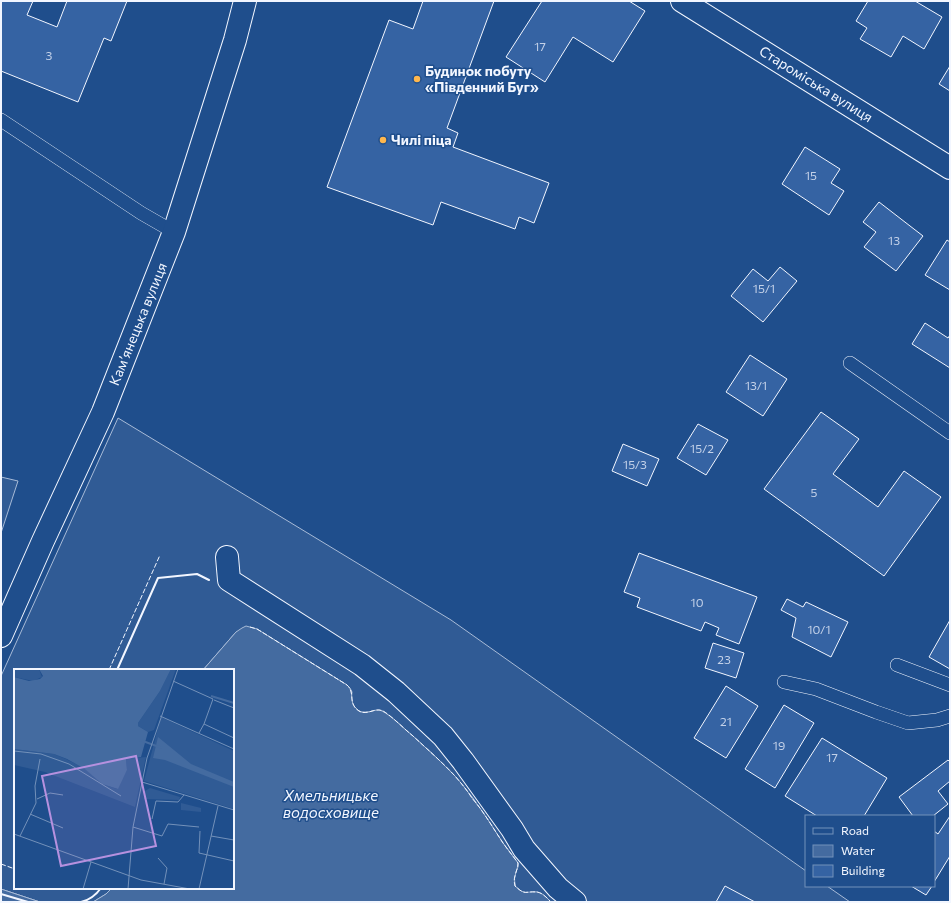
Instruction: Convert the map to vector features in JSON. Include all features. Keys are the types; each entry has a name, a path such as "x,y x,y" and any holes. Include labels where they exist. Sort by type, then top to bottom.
{"street":[{"name":"Камʼянецька вулиця","path":"1,636 103,412 174,232 235,40 245,1"},
{"name":"Староміська вулиця","path":"682,1 950,168"},
{"path":"227,557 229,580 362,665 396,692 443,736 512,829 524,849 558,888 575,902"}],"lane":[{"path":"1,120 141,213 174,232"},
{"path":"850,363 950,432"},
{"path":"897,665 950,685"},
{"path":"784,682 816,689 876,712 908,722 937,720 950,716"}],"shaded area":[{"path":"118,418 451,620 805,870 805,887 828,887 850,902 551,902 537,892 526,893 521,891 515,886 514,878 518,863 473,798 435,756 383,711 359,711 351,700 352,692 347,685 257,629 236,632 204,669 14,669 14,889 111,889 93,902 40,902 1,889 1,676"},
{"path":"1,477 18,481 1,533"}],"water":[{"name":"Хмельницьке водосховище","path":"246,626 257,629 347,685 351,691 353,705 359,711 365,713 379,710 394,719 445,766 462,784 518,863 515,886 523,892 541,893 551,902 93,902 111,889 234,889 234,669 204,669 236,632"},
{"path":"1,889 40,902 1,902"}],"building":[{"path":"1,1 33,1 27,15 57,27 67,1 127,1 111,41 104,38 78,102 1,71"},
{"name":"Будинок побуту «Південний Буг»","path":"423,1 494,1 447,128 458,133 453,147 549,183 534,223 519,217 515,229 441,202 433,225 327,187 389,20 413,29"},
{"path":"542,1 629,1 645,11 613,62 573,37 545,82 506,57"},
{"path":"868,1 915,1 942,17 924,49 903,36 891,57 860,39 867,28 856,21"},
{"path":"950,66 950,91 939,84"},
{"path":"805,147 840,169 831,183 844,191 829,215 782,184"},
{"path":"879,202 923,236 896,271 864,247 876,232 863,222"},
{"path":"947,240 950,242 950,290 925,275"},
{"path":"780,267 797,281 763,322 731,296 753,269 768,281"},
{"path":"925,323 948,338 950,335 950,368 912,344"},
{"path":"750,355 787,379 763,416 726,392"},
{"path":"821,412 859,439 833,474 878,507 904,471 941,497 884,576 764,489"},
{"path":"698,424 728,440 706,475 677,458"},
{"path":"623,444 659,459 647,486 612,471"},
{"path":"639,553 757,597 739,644 716,635 719,628 705,622 701,631 637,607 640,598 624,592"},
{"path":"787,599 803,607 806,602 848,622 831,657 792,637 796,618 781,610"},
{"path":"950,620 950,669 929,657"},
{"path":"713,643 744,653 736,678 705,668"},
{"path":"726,686 758,706 726,758 694,738"},
{"path":"784,705 814,723 775,788 745,769"},
{"path":"822,738 887,778 865,815 815,815 785,796"},
{"path":"948,760 950,762 950,781 938,791 948,804 934,815 912,815 899,797"},
{"path":"950,816 950,856 935,880 935,832 938,834"},
{"path":"725,886 755,902 716,902"},
{"path":"913,887 931,887 926,895"}],"fence":[{"path":"109,669 160,555"},
{"path":"250,627 257,629 347,685 351,691 353,705 359,711 365,713 377,710 383,711 413,736 462,784 518,863 514,878 515,886 523,892 541,893 551,902"},
{"path":"1,864 14,869"}],"wall":[{"path":"117,669 158,578 197,574 209,580"},
{"path":"81,902 92,897 100,889"},
{"path":"1,894 28,902"}],"place":[{"name":"Будинок побуту «Південний Буг»","path":"417,79"},
{"name":"Чилі піца","path":"383,140"}]}
